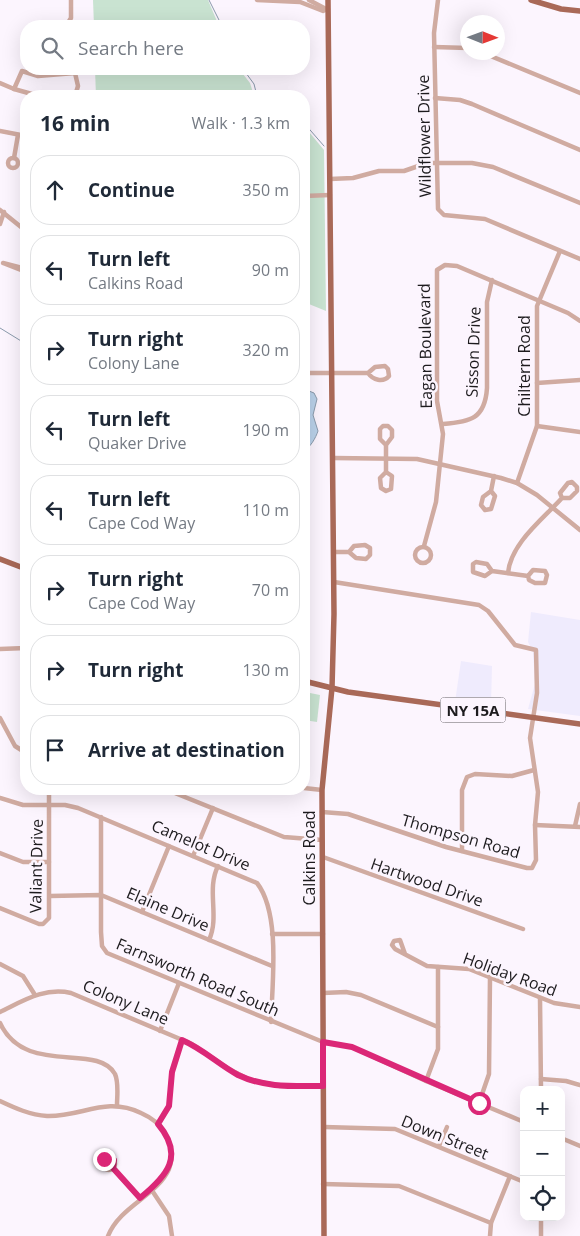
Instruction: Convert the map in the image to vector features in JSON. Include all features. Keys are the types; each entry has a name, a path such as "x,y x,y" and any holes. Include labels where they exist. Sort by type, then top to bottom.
{"main road":[{"name":"Calkins Road","path":"324,1236 322,790 332,688 334,582 328,0"},
{"path":"531,0 561,9 580,10"},
{"path":"0,559 20,567"},
{"name":"NY 15A","path":"310,683 580,724"}],"street":[{"path":"70,20 71,0"},
{"path":"257,0 296,1 324,11 327,9"},
{"path":"309,0 327,9"},
{"name":"Wildflower Drive","path":"438,0 434,47 438,204 441,213 485,220 580,259"},
{"path":"434,47 460,48"},
{"path":"500,60 580,93"},
{"path":"14,89 20,75"},
{"path":"35,75 50,75"},
{"path":"75,75 78,86 77,90"},
{"path":"0,83 20,91"},
{"path":"435,98 466,102 580,150"},
{"path":"0,131 18,135 14,158"},
{"path":"330,179 353,178 379,171 404,171 418,166 438,163 486,165 580,204"},
{"path":"310,196 330,195"},
{"path":"0,224 2,211"},
{"path":"2,211 20,228"},
{"name":"Chiltern Road","path":"517,483 537,426 536,315 539,300 560,251"},
{"path":"2,263 20,269"},
{"name":"Eagan Boulevard","path":"424,546 436,502 443,424 437,401 436,273 442,265 452,265 539,300 580,321"},
{"name":"Sisson Drive","path":"443,424 470,421 480,413 485,401 487,388 487,302 492,280"},
{"path":"310,373 368,373 375,379 383,380 389,376 388,369 385,366 375,367 368,373"},
{"path":"537,383 580,380"},
{"path":"537,426 580,432"},
{"path":"386,445 386,472"},
{"path":"333,458 416,459 494,476 517,483 538,495 580,530"},
{"path":"491,491 494,476"},
{"path":"508,573 514,552 562,498"},
{"path":"334,552 349,552 356,558 366,559 370,555 370,548 366,545 354,546 349,552"},
{"path":"492,571 528,576"},
{"name":"Thompson Road","path":"322,812 348,814 462,851 532,868 536,860 535,825 538,792 530,738 537,693 536,650 515,645 485,608 479,605 334,582"},
{"path":"0,649 20,648"},
{"path":"0,718 15,746 20,749"},
{"path":"462,851 462,790 464,780 475,774 512,776 534,770"},
{"path":"310,789 322,790"},
{"name":"Valiant Drive","path":"0,908 38,924 44,924 50,916 49,795"},
{"path":"180,795 284,837 322,840"},
{"name":"Camelot Drive","path":"0,798 17,804 71,806 250,879 259,886 270,916 272,934 271,1022"},
{"path":"535,825 578,827 580,804"},
{"path":"193,856 213,808"},
{"name":"Farnsworth Road South","path":"100,817 101,932 104,950 271,1022 323,1042 352,1047 426,1081 520,1120"},
{"path":"142,912 169,846"},
{"path":"0,853 23,862 50,862"},
{"name":"Hartwood Drive","path":"323,857 523,929"},
{"path":"209,940 215,926 213,882 218,866"},
{"name":"Elaine Drive","path":"50,896 101,895 272,966"},
{"path":"272,934 323,934"},
{"name":"Holiday Road","path":"405,954 418,962 438,967 463,968 561,1005 580,1006"},
{"path":"0,964 23,976 35,995"},
{"path":"426,1081 437,1056 438,967"},
{"path":"479,1103 489,1074 490,977"},
{"path":"160,1031 179,983"},
{"name":"Colony Lane","path":"0,1012 35,995 50,991 71,993 207,1052 237,1074 255,1082 280,1086 323,1086"},
{"path":"323,992 346,992 361,995 438,1027"},
{"path":"540,998 541,1086"},
{"path":"0,1023 11,1041 26,1050 104,1064 113,1072 116,1079 116,1105"},
{"path":"158,1124 169,1106 172,1072 182,1040"},
{"path":"541,1079 566,1081 580,1086"},
{"path":"0,1101 27,1112 46,1116 116,1105 138,1112 158,1124 167,1137 171,1157 166,1174 116,1220 108,1236"},
{"name":"Down Street","path":"324,1127 390,1128 439,1146 520,1180"},
{"path":"439,1146 447,1127"},
{"path":"565,1140 580,1146"},
{"path":"113,1168 140,1198"},
{"path":"490,1236 490,1223 510,1176"},
{"path":"324,1184 396,1185 490,1223"},
{"path":"151,1189 167,1212 172,1236"},
{"path":"541,1221 541,1236"}],"shaded area":[{"path":"531,612 580,620 580,716 528,709 535,684 533,652 528,642"},
{"path":"461,661 492,666 491,706 455,702"}],"green space":[{"path":"93,0 208,0 216,20 94,20"},
{"path":"95,75 244,75 250,83 252,90 96,90"},
{"path":"310,133 324,150 326,311 310,304"},
{"path":"310,693 320,695 317,722 310,721"}],"water":[{"path":"310,391 314,393 317,399 313,415 318,431 311,445"}],"waterway":[{"path":"209,0 219,20"},
{"path":"247,75 254,84 256,90"},
{"path":"310,130 324,146"},
{"path":"0,328 20,340"}],"route":[{"path":"104,1159 111,1158 114,1160 115,1165 113,1168 140,1198 166,1174 169,1168 171,1153 167,1137 158,1124 169,1106 172,1072 182,1040 207,1052 237,1074 255,1082 280,1086 323,1086 323,1042 340,1044 352,1047 479,1103"}]}
